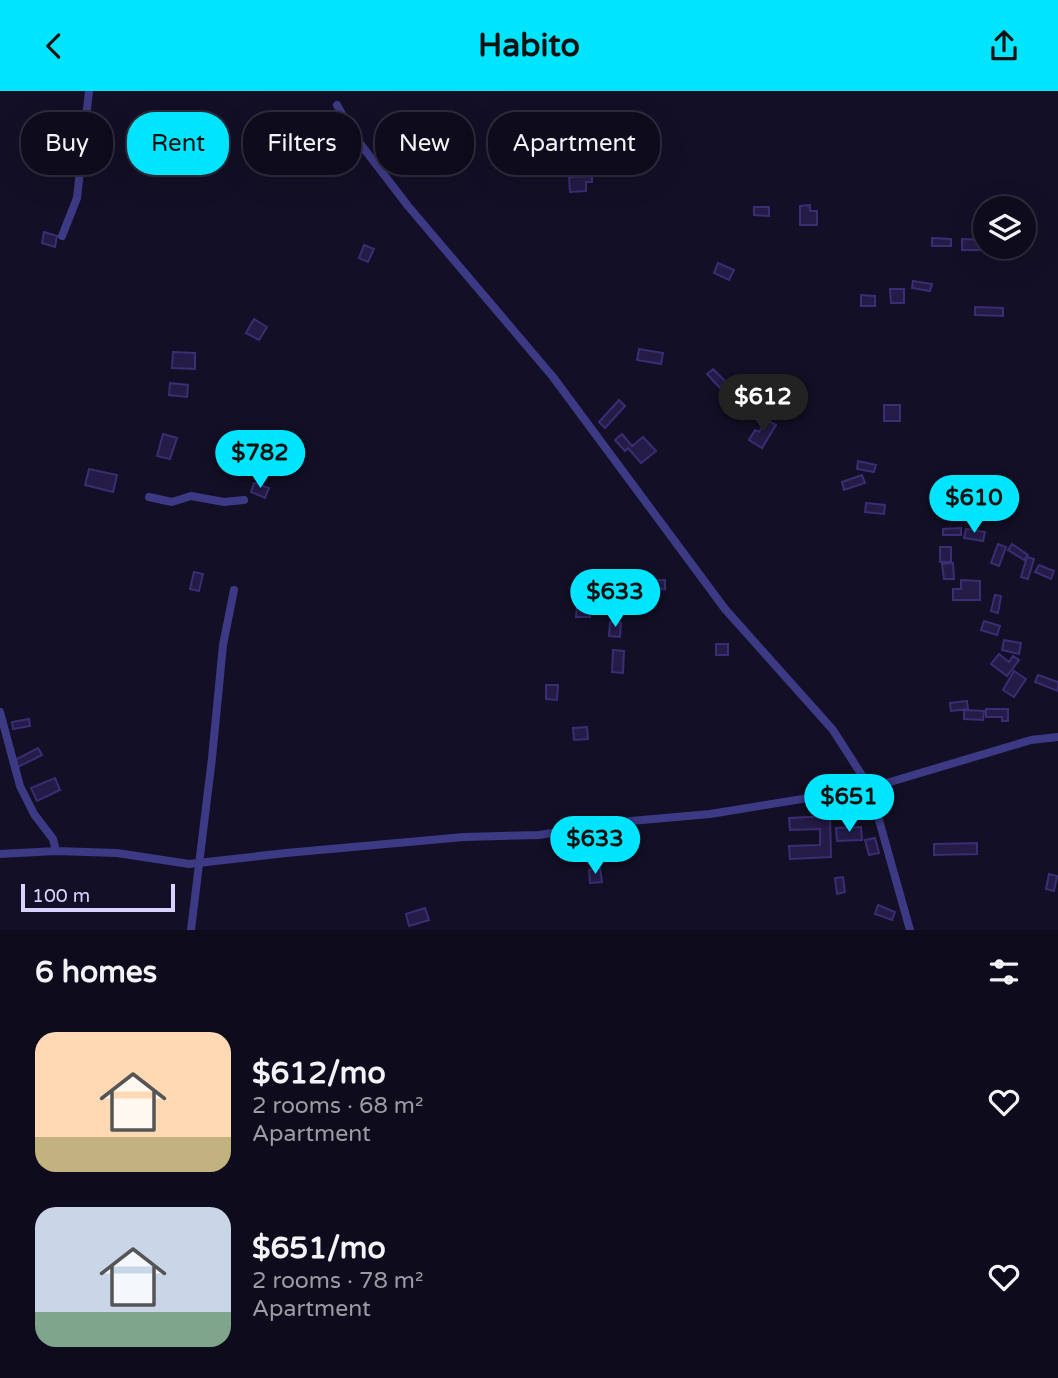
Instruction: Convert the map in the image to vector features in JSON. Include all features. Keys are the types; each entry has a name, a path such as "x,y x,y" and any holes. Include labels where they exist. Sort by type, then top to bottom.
{"street":[{"path":"62,236 77,198 89,91"},
{"path":"337,105 355,137 553,377 725,609 833,730 870,788 910,930"},
{"path":"149,496 172,502 191,496 224,502 244,500"},
{"path":"191,930 223,645 234,590"},
{"path":"0,712 20,786 34,814 53,839 57,851"},
{"path":"0,854 57,851 117,853 188,864 464,837 539,835 631,821 710,814 870,788 1031,740 1058,737"}],"building":[{"path":"592,176 592,182 586,182 586,191 570,192 569,177"},
{"path":"810,205 810,211 817,211 817,225 800,225 800,206"},
{"path":"754,207 769,207 769,216 754,215"},
{"path":"44,232 57,236 55,247 42,243"},
{"path":"932,238 951,239 951,246 932,246"},
{"path":"962,239 973,239 973,250 962,250"},
{"path":"364,245 374,249 368,262 359,258"},
{"path":"718,263 734,270 729,280 714,273"},
{"path":"913,281 932,284 930,291 912,288"},
{"path":"890,289 904,289 904,303 891,303"},
{"path":"861,295 875,296 875,306 861,306"},
{"path":"975,307 1003,308 1003,316 975,315"},
{"path":"254,319 267,327 259,340 246,333"},
{"path":"639,349 663,353 661,364 637,360"},
{"path":"173,352 195,353 195,369 172,368"},
{"path":"713,369 726,382 720,388 707,374"},
{"path":"170,383 188,385 187,397 169,395"},
{"path":"619,400 625,406 605,428 599,422"},
{"path":"884,405 900,405 900,421 884,421"},
{"path":"766,420 776,425 762,448 749,440 755,430 759,432"},
{"path":"163,434 177,438 170,459 157,456"},
{"path":"622,434 632,446 643,437 656,451 641,463 628,448 625,451 615,440"},
{"path":"858,461 876,465 874,472 857,469"},
{"path":"89,469 117,475 113,492 85,485"},
{"path":"862,475 865,483 844,490 842,482"},
{"path":"254,483 269,488 265,498 251,492"},
{"path":"866,503 885,505 884,514 865,512"},
{"path":"961,528 961,535 943,535 943,529"},
{"path":"966,529 985,532 983,541 964,538"},
{"path":"998,544 1006,547 999,566 991,563"},
{"path":"1012,544 1028,555 1024,560 1008,550"},
{"path":"940,547 951,547 951,562 940,562"},
{"path":"1027,557 1034,559 1028,579 1021,577"},
{"path":"953,563 954,579 944,579 942,564"},
{"path":"1039,565 1054,571 1051,579 1035,572"},
{"path":"194,572 203,574 199,591 190,589"},
{"path":"665,580 665,589 649,590 648,581"},
{"path":"961,580 980,581 980,600 953,600 953,589 961,589"},
{"path":"636,582 644,582 644,600 636,600"},
{"path":"995,595 1001,596 998,613 991,611"},
{"path":"615,600 635,600 634,608 615,607"},
{"path":"577,605 590,606 590,617 576,617"},
{"path":"984,621 1000,626 997,635 981,630"},
{"path":"610,622 621,623 620,637 609,636"},
{"path":"1004,640 1021,643 1019,654 1002,650"},
{"path":"716,644 728,644 728,655 716,655"},
{"path":"613,650 624,651 623,673 612,672"},
{"path":"999,654 1009,662 1013,656 1019,660 1007,676 991,664"},
{"path":"1014,671 1026,679 1014,697 1003,690"},
{"path":"1038,675 1058,682 1058,691 1035,682"},
{"path":"546,685 558,685 557,700 546,699"},
{"path":"967,701 968,709 951,711 950,703"},
{"path":"986,709 1008,709 1008,721 1002,721 1002,717 986,717"},
{"path":"964,710 984,711 983,720 964,719"},
{"path":"29,719 30,726 13,729 12,722"},
{"path":"587,727 588,739 574,740 573,728"},
{"path":"38,748 42,755 18,767 15,760"},
{"path":"55,778 60,790 37,801 31,788"},
{"path":"830,816 831,857 790,859 789,846 820,845 820,829 790,830 789,818"},
{"path":"861,827 862,840 837,841 836,828"},
{"path":"875,838 879,853 869,855 865,840"},
{"path":"977,843 977,854 934,855 934,844"},
{"path":"600,868 602,882 590,883 589,870"},
{"path":"1049,874 1057,876 1054,891 1046,889"},
{"path":"843,877 845,892 837,894 835,878"},
{"path":"878,905 895,912 892,920 875,914"},
{"path":"425,908 429,920 409,926 406,914"}]}
